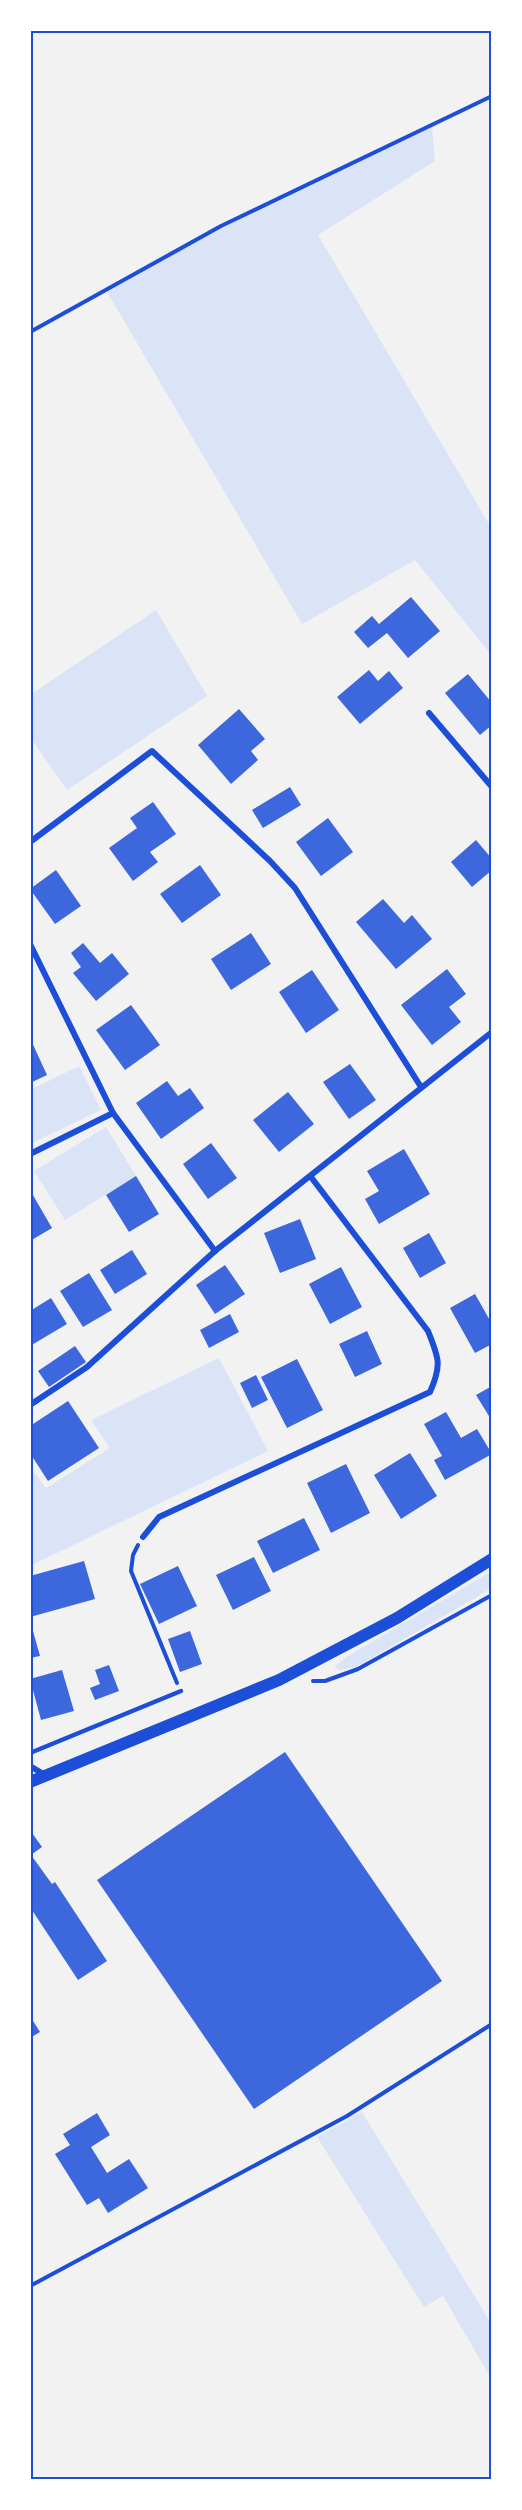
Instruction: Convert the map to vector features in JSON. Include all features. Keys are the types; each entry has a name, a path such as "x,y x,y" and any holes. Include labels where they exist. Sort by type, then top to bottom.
{"main road":[{"path":"30,1782 279,1680 397,1618 492,1559"}],"street":[{"path":"429,713 492,787"},
{"path":"30,842 152,751 296,888 421,1087"},
{"path":"30,944 113,1113 215,1251"},
{"path":"30,1405 87,1366 215,1251 492,1032"},
{"path":"30,1154 113,1113"},
{"path":"143,1537 159,1517 429,1392 438,1374 438,1353 428,1331 311,1177"},
{"path":"30,1766 45,1775"}],"lane":[{"path":"30,1754 181,1691"}],"path":[{"path":"30,332 220,225 492,96"},
{"path":"143,1537 133,1555 131,1571 181,1691"},
{"path":"279,1680 324,1681 358,1670 492,1594"},
{"path":"30,2286 347,2116 492,2024"}],"shaded area":[{"path":"432,127 435,161 318,235 492,529 492,656 415,560 302,624 107,292 204,237"},
{"path":"156,610 207,696 67,790 30,737 30,695"},
{"path":"79,1066 101,1110 30,1144 30,1090"},
{"path":"106,1127 136,1176 65,1220 34,1171"},
{"path":"219,1358 268,1451 30,1566 30,1467 46,1488 110,1448 91,1420"},
{"path":"492,1571 492,1588 356,1667 339,1670 334,1667 348,1656"},
{"path":"362,2112 492,2325 492,2380 443,2296 424,2307 317,2137"}],"building":[{"path":"411,597 440,631 408,658 387,633 368,648 354,632 372,616 379,624"},
{"path":"369,670 378,681 389,671 403,688 360,724 337,697"},
{"path":"468,674 492,703 492,725 480,735 445,693"},
{"path":"239,709 265,739 251,751 258,760 231,784 198,745"},
{"path":"290,787 301,805 263,828 252,810"},
{"path":"153,802 176,834 150,852 158,862 133,881 109,848 137,828 130,818"},
{"path":"328,818 353,852 321,876 296,842"},
{"path":"476,840 492,859 492,870 472,887 451,862"},
{"path":"200,865 221,895 182,923 160,894"},
{"path":"56,870 81,906 55,924 30,889"},
{"path":"383,899 404,923 412,915 432,939 396,969 356,922"},
{"path":"251,933 271,964 231,990 211,959"},
{"path":"83,943 100,963 112,953 129,974 96,1001 73,973 81,967 71,953"},
{"path":"447,969 466,994 449,1007 461,1022 432,1045 401,1005"},
{"path":"312,970 339,1010 306,1033 279,992"},
{"path":"131,1005 160,1045 125,1070 96,1030"},
{"path":"30,1038 47,1075 30,1083"},
{"path":"350,1064 376,1100 349,1119 323,1082"},
{"path":"167,1081 178,1096 190,1088 204,1108 161,1139 136,1103"},
{"path":"288,1092 314,1124 279,1152 253,1120"},
{"path":"211,1143 237,1178 208,1199 183,1164"},
{"path":"404,1149 430,1194 379,1224 365,1199 379,1191 367,1171"},
{"path":"136,1176 159,1214 129,1232 106,1195"},
{"path":"30,1190 52,1228 30,1241"},
{"path":"300,1219 316,1259 280,1273 264,1233"},
{"path":"429,1233 446,1263 420,1278 403,1248"},
{"path":"132,1250 147,1274 115,1294 100,1270"},
{"path":"225,1265 245,1294 215,1314 196,1285"},
{"path":"341,1267 362,1307 330,1324 309,1284"},
{"path":"89,1273 112,1310 83,1327 60,1291"},
{"path":"475,1294 492,1324 492,1344 475,1353 450,1308"},
{"path":"51,1298 67,1324 30,1346 30,1311"},
{"path":"230,1314 239,1332 209,1348 200,1330"},
{"path":"367,1331 382,1364 355,1377 339,1344"},
{"path":"75,1346 86,1362 49,1387 38,1371"},
{"path":"297,1359 323,1410 287,1428 261,1377"},
{"path":"256,1375 268,1400 252,1408 240,1383"},
{"path":"492,1386 492,1421 476,1395"},
{"path":"68,1401 99,1448 48,1481 30,1453 30,1426"},
{"path":"446,1412 461,1438 477,1429 492,1454 445,1480 434,1460 442,1456 424,1424"},
{"path":"410,1453 437,1496 401,1519 374,1475"},
{"path":"346,1464 370,1513 331,1533 307,1483"},
{"path":"304,1518 320,1550 273,1573 257,1541"},
{"path":"254,1557 271,1591 233,1610 216,1575"},
{"path":"84,1561 95,1599 30,1617 30,1603 32,1602 30,1576"},
{"path":"178,1566 197,1606 159,1624 140,1584"},
{"path":"30,1625 40,1656 30,1658"},
{"path":"190,1631 202,1664 180,1672 168,1639"},
{"path":"109,1665 119,1691 95,1700 90,1688 100,1684 95,1670"},
{"path":"62,1670 74,1711 41,1720 30,1679"},
{"path":"285,1752 442,1981 254,2109 97,1880"},
{"path":"30,1830 42,1847 31,1855 52,1884 55,1882 107,1961 78,1980 30,1907"},
{"path":"30,2016 40,2032 30,2038"},
{"path":"97,2113 110,2135 91,2147 107,2173 129,2159 148,2188 108,2213 99,2198 87,2205 55,2154 70,2145 63,2134"}]}
